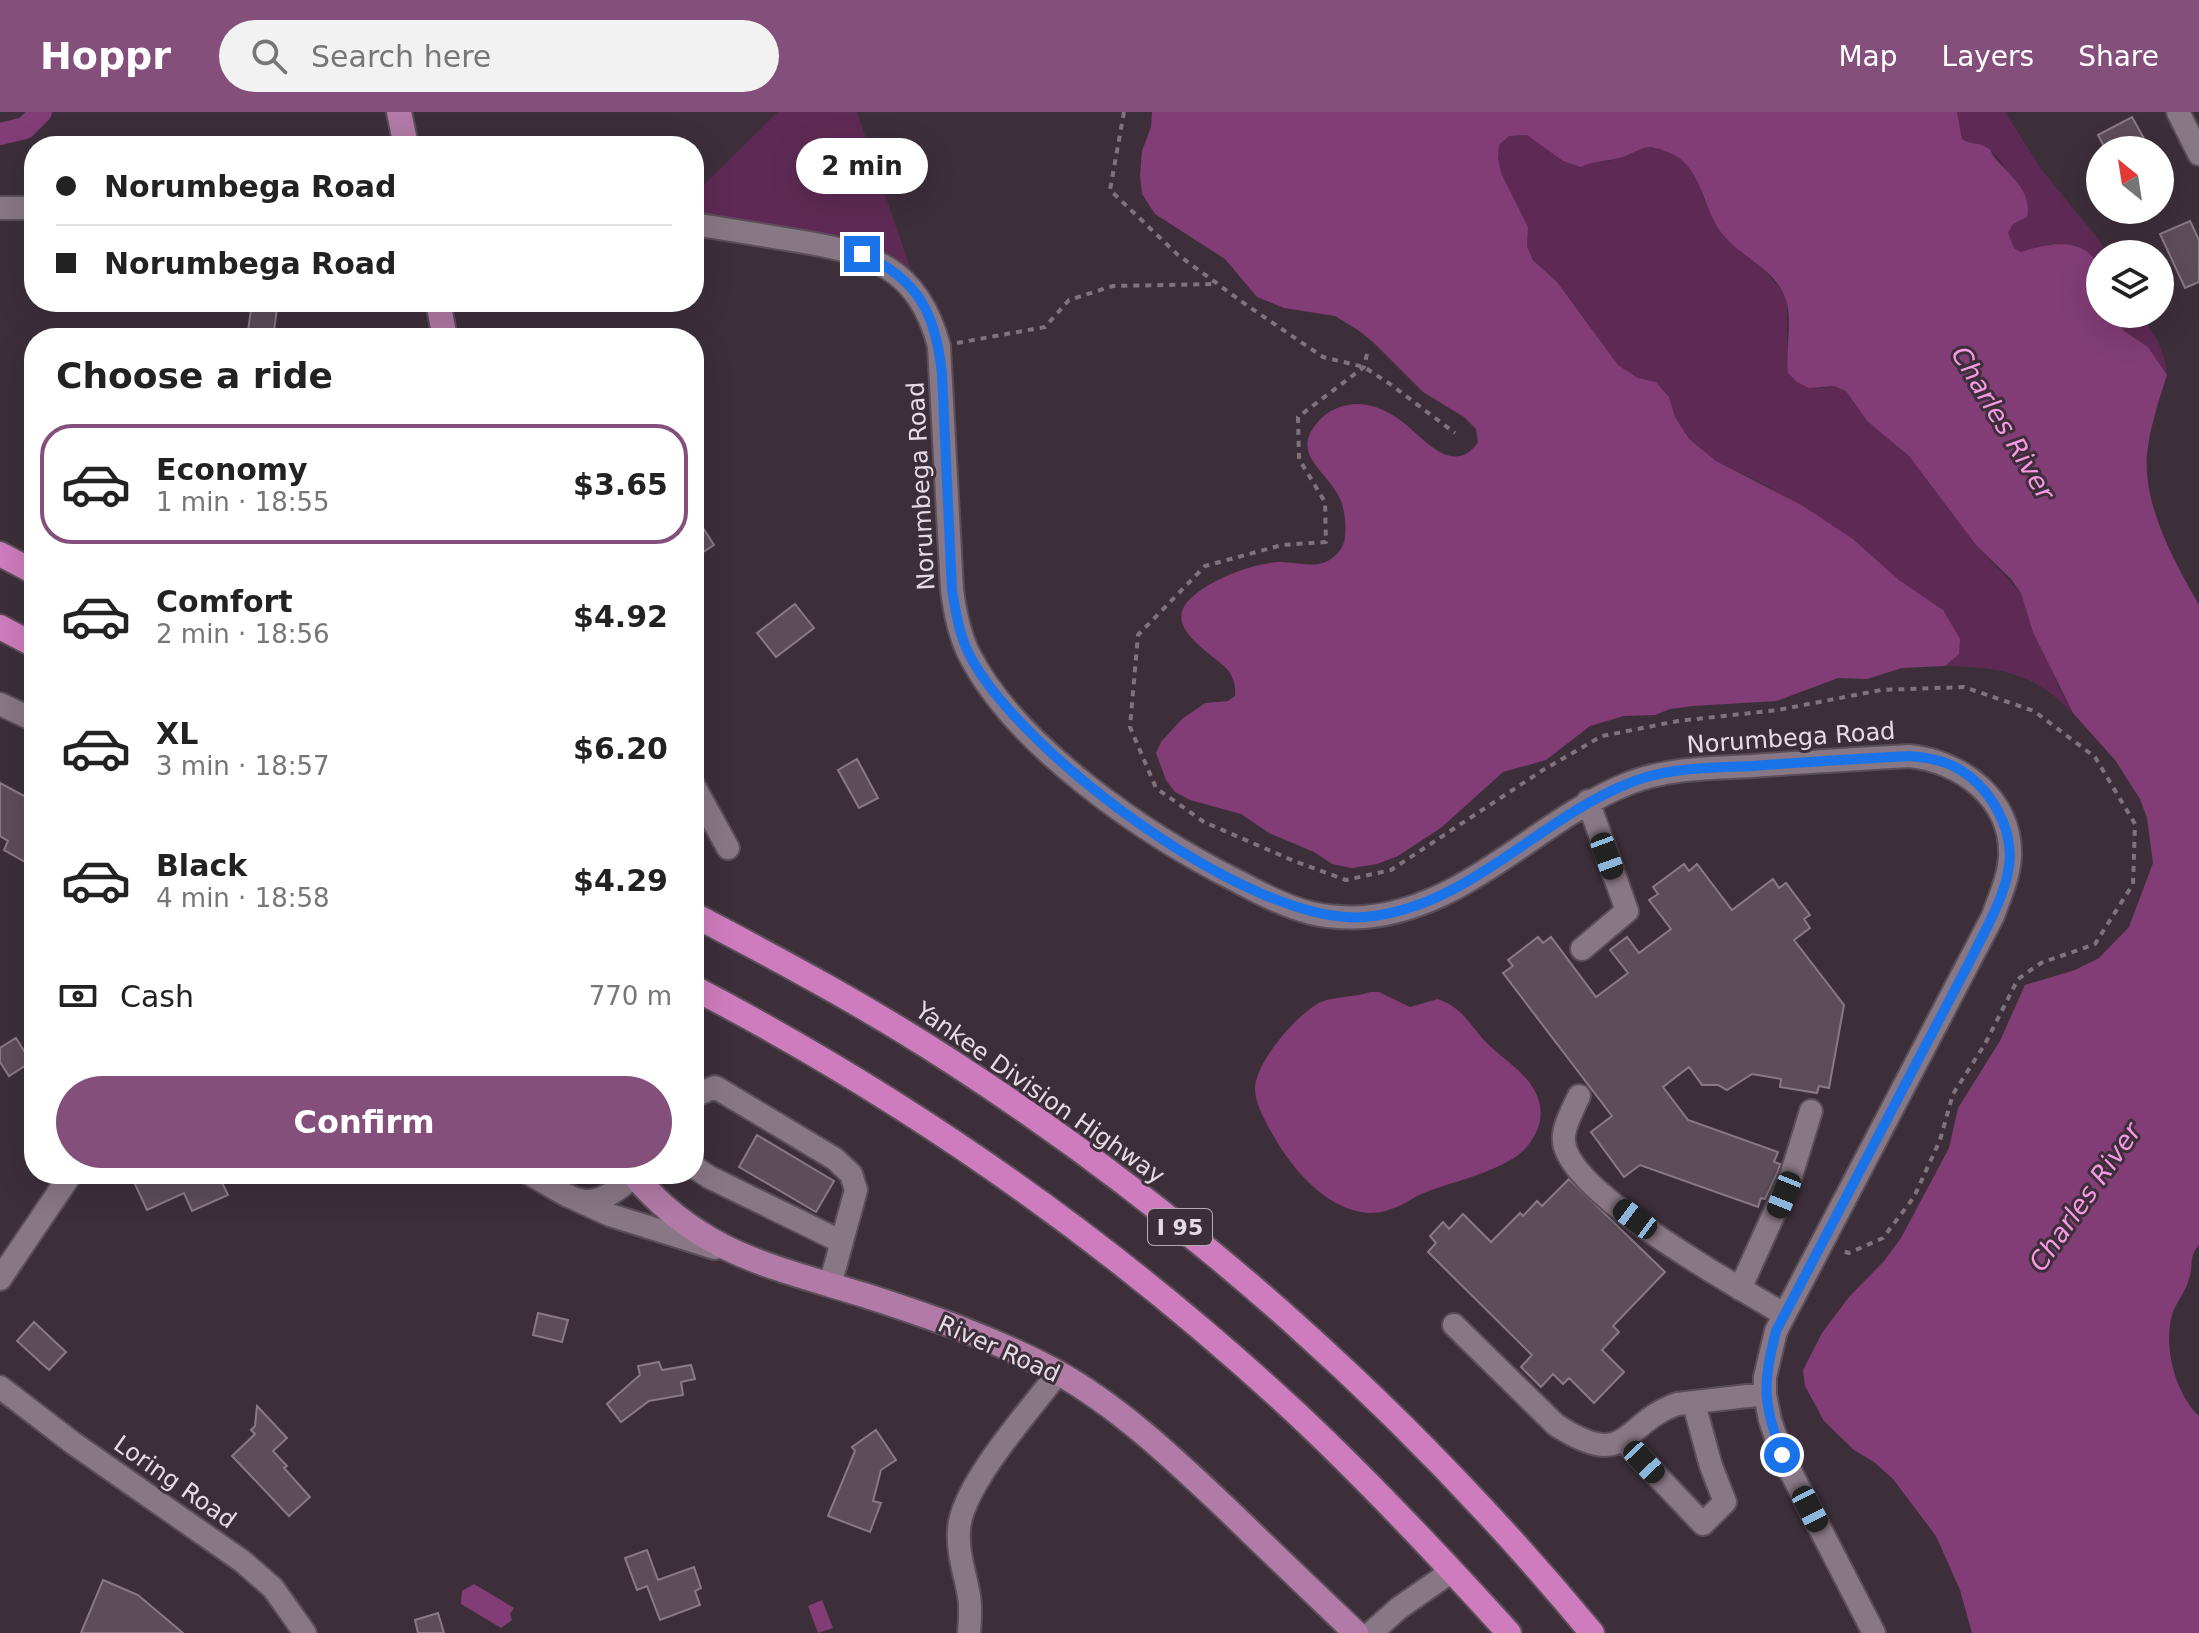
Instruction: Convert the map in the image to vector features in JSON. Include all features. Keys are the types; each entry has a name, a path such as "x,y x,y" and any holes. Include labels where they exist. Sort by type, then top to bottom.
{"highway":[{"path":"0,554 24,567"},
{"path":"0,627 24,640"},
{"name":"Yankee Division Highway","path":"704,920 826,985 953,1063 1065,1140 1176,1224 1308,1336 1392,1415 1503,1530 1592,1633"},
{"name":"I 95","path":"704,993 778,1033 901,1107 992,1167 1092,1240 1187,1316 1287,1404 1376,1490 1509,1633"}],"main road":[{"path":"399,112 404,136"},
{"name":"River Road","path":"643,1184 687,1226 735,1254 986,1339 1058,1373 1105,1404 1160,1448 1356,1633"}],"street":[{"path":"2178,112 2199,154"},
{"path":"0,208 24,208"},
{"name":"Norumbega Road","path":"704,226 839,248 886,265 905,280 932,320 939,346 952,590 958,626 969,654 999,699 1045,748 1101,795 1190,857 1285,904 1310,913 1363,917 1415,906 1466,882 1588,801 1631,782 1688,770 1909,756 1931,758 1968,775 1991,801 2006,829 2010,852 2008,872 1993,916 1784,1314 1770,1354 1765,1394 1782,1455 1874,1633"},
{"path":"0,704 24,715"},
{"path":"1582,949 1627,911 1588,801"},
{"path":"704,804 728,848"},
{"path":"704,1092 715,1087 835,1159 851,1174 856,1190 830,1285"},
{"path":"1579,1096 1564,1141 1571,1162 1584,1179 1652,1232 1784,1314"},
{"path":"1740,1289 1791,1176 1811,1111"},
{"path":"704,1174 842,1242"},
{"path":"0,1279 64,1184"},
{"path":"548,1184 610,1215 735,1254"},
{"path":"577,1200 587,1202 606,1198 622,1184"},
{"path":"1454,1325 1556,1425 1591,1443 1609,1445 1624,1441 1664,1409 1677,1404 1765,1394"},
{"path":"969,1633 970,1599 961,1563 959,1527 966,1503 980,1477 1058,1373"},
{"name":"Loring Road","path":"0,1387 73,1443 242,1561 273,1588 305,1633"},
{"path":"1624,1441 1703,1524 1725,1502 1711,1466 1694,1404"},
{"path":"1371,1633 1399,1608 1452,1571"}],"path":[{"path":"1124,112 1110,190 1178,255 1218,284 1323,357 1364,367 1455,433"},
{"path":"939,346 1045,327 1069,300 1113,286 1218,284"}],"shaded area":[{"path":"778,112 857,112 921,300 886,265 704,226 704,184"},
{"path":"1957,112 2005,112 2041,169 2099,240 2086,240 2086,251 2051,244 2021,252 2014,248 2008,233 2013,224 2022,220 2010,180 1994,153 1983,145 1962,139"},
{"path":"1527,135 1563,161 1609,161 1651,146 1672,152 1687,162 1696,176 1704,200 1739,251 1760,266 1781,289 1787,302 1787,360 1821,388 1834,386 1846,391 1867,421 1909,456 1976,545 2021,593 2059,688 2073,713 2044,688 2015,674 1945,666 1958,654 1942,610 1899,580 1853,539 1767,486 1716,461 1689,440 1675,417 1669,397 1656,382 1638,378 1618,365 1557,282 1534,260 1527,246 1528,227 1502,175 1498,159 1499,145 1509,136"},
{"path":"2122,328 2150,328 2164,358 2167,375 2148,347"}],"water":[{"name":"Charles River","path":"1152,112 1957,112 1962,139 1990,149 2023,191 2027,217 2013,224 2008,233 2014,248 2021,252 2066,244 2086,251 2086,328 2122,328 2148,347 2167,375 2150,434 2147,474 2162,532 2199,605 2199,1245 2192,1258 2188,1283 2173,1312 2169,1338 2177,1382 2199,1416 2199,1633 1972,1633 1960,1590 1936,1536 1893,1479 1854,1450 1824,1421 1805,1386 1803,1370 1822,1333 1901,1238 1949,1148 1958,1108 2000,1041 2025,985 2075,970 2099,958 2129,927 2153,863 2147,818 2140,799 2115,760 2073,713 2033,632 2021,593 1976,545 1909,456 1867,421 1846,391 1834,386 1809,388 1788,373 1789,317 1782,290 1768,273 1727,239 1711,215 1695,176 1687,165 1676,156 1650,147 1581,167 1563,161 1527,135 1509,136 1499,145 1498,159 1502,175 1528,227 1527,246 1533,260 1557,282 1618,365 1638,378 1656,382 1669,397 1675,417 1689,439 1716,461 1803,506 1853,539 1899,580 1943,610 1960,639 1959,654 1945,666 1902,668 1867,679 1838,678 1777,701 1692,706 1655,715 1624,716 1590,726 1546,760 1503,772 1442,827 1398,856 1377,864 1352,868 1332,864 1314,852 1269,833 1241,814 1190,800 1175,792 1166,780 1156,753 1161,742 1182,719 1205,703 1228,701 1235,696 1234,681 1228,671 1184,628 1181,618 1183,608 1199,591 1233,573 1269,563 1323,563 1335,556 1343,546 1345,523 1341,501 1309,455 1307,445 1317,423 1335,409 1363,404 1392,415 1430,446 1450,456 1469,452 1478,442 1476,429 1464,417 1423,392 1358,330 1335,316 1284,308 1257,297 1225,259 1155,214 1142,194 1140,175 1142,151 1151,127"},
{"path":"1379,992 1410,1007 1438,999 1456,1008 1533,1087 1541,1112 1535,1135 1514,1158 1395,1208 1368,1213 1354,1211 1330,1199 1298,1171 1265,1121 1255,1089 1269,1054 1308,1010 1329,1000"},
{"path":"474,1584 514,1608 510,1614 512,1620 501,1628 461,1604 462,1591"},
{"path":"822,1600 833,1628 818,1633 808,1606"}],"building":[{"path":"2132,117 2143,136 2099,136"},
{"path":"2190,221 2199,240 2199,282 2185,288 2174,264 2174,240 2163,240 2160,234"},
{"path":"251,312 277,312 274,328 248,328"},
{"path":"704,530 714,545 704,552"},
{"path":"795,604 814,628 776,657 757,633"},
{"path":"857,759 878,798 859,808 838,770"},
{"path":"0,783 24,796 24,861 4,850 8,841 0,836"},
{"path":"1684,864 1689,871 1697,864 1732,910 1773,879 1779,888 1786,883 1810,915 1804,919 1810,928 1794,940 1844,1005 1829,1088 1819,1086 1817,1093 1780,1087 1781,1079 1752,1074 1727,1090 1718,1085 1702,1085 1689,1067 1663,1087 1688,1120 1778,1152 1774,1162 1780,1164 1778,1171 1758,1207 1640,1165 1624,1177 1591,1132 1612,1116 1503,973 1513,966 1508,960 1538,937 1543,943 1551,937 1596,997 1628,973 1610,950 1627,937 1639,953 1671,929 1649,900 1658,894 1653,887"},
{"path":"16,1038 24,1051 24,1066 9,1076 0,1062 0,1048"},
{"path":"757,1135 834,1181 816,1212 739,1167"},
{"path":"1569,1179 1665,1272 1613,1326 1619,1332 1602,1350 1624,1372 1594,1403 1569,1378 1563,1384 1553,1374 1541,1387 1521,1367 1532,1355 1428,1252 1436,1243 1430,1236 1443,1222 1449,1229 1463,1214 1491,1242 1520,1213 1523,1216 1537,1201 1542,1206"},
{"path":"135,1184 223,1184 228,1195 192,1211 184,1193 147,1210"},
{"path":"538,1313 568,1320 562,1342 533,1335"},
{"path":"34,1322 66,1352 49,1370 17,1341"},
{"path":"659,1362 662,1370 691,1365 695,1379 681,1382 683,1395 649,1401 621,1422 607,1404 640,1375 638,1366"},
{"path":"257,1406 287,1438 273,1451 310,1497 289,1516 232,1456 255,1434 251,1430 255,1426"},
{"path":"876,1430 896,1460 881,1470 873,1501 881,1503 870,1532 828,1516 855,1451 852,1447"},
{"path":"647,1550 658,1580 694,1567 701,1588 695,1591 700,1605 660,1620 647,1586 637,1590 625,1558"},
{"path":"103,1580 138,1595 183,1633 81,1633"},
{"path":"438,1613 444,1633 418,1633 415,1620"}],"waterway":[{"path":"0,134 25,128 41,112"}],"route":[{"path":"862,254 886,265 905,280 932,320 942,374 952,590 958,626 981,675 1045,748 1111,803 1190,857 1252,889 1310,913 1363,917 1393,913 1466,882 1588,801 1631,782 1688,770 1909,756 1931,758 1951,765 1968,775 1985,793 2006,829 2010,852 2008,872 1993,916 1776,1331 1765,1377 1765,1394 1782,1455"}]}
